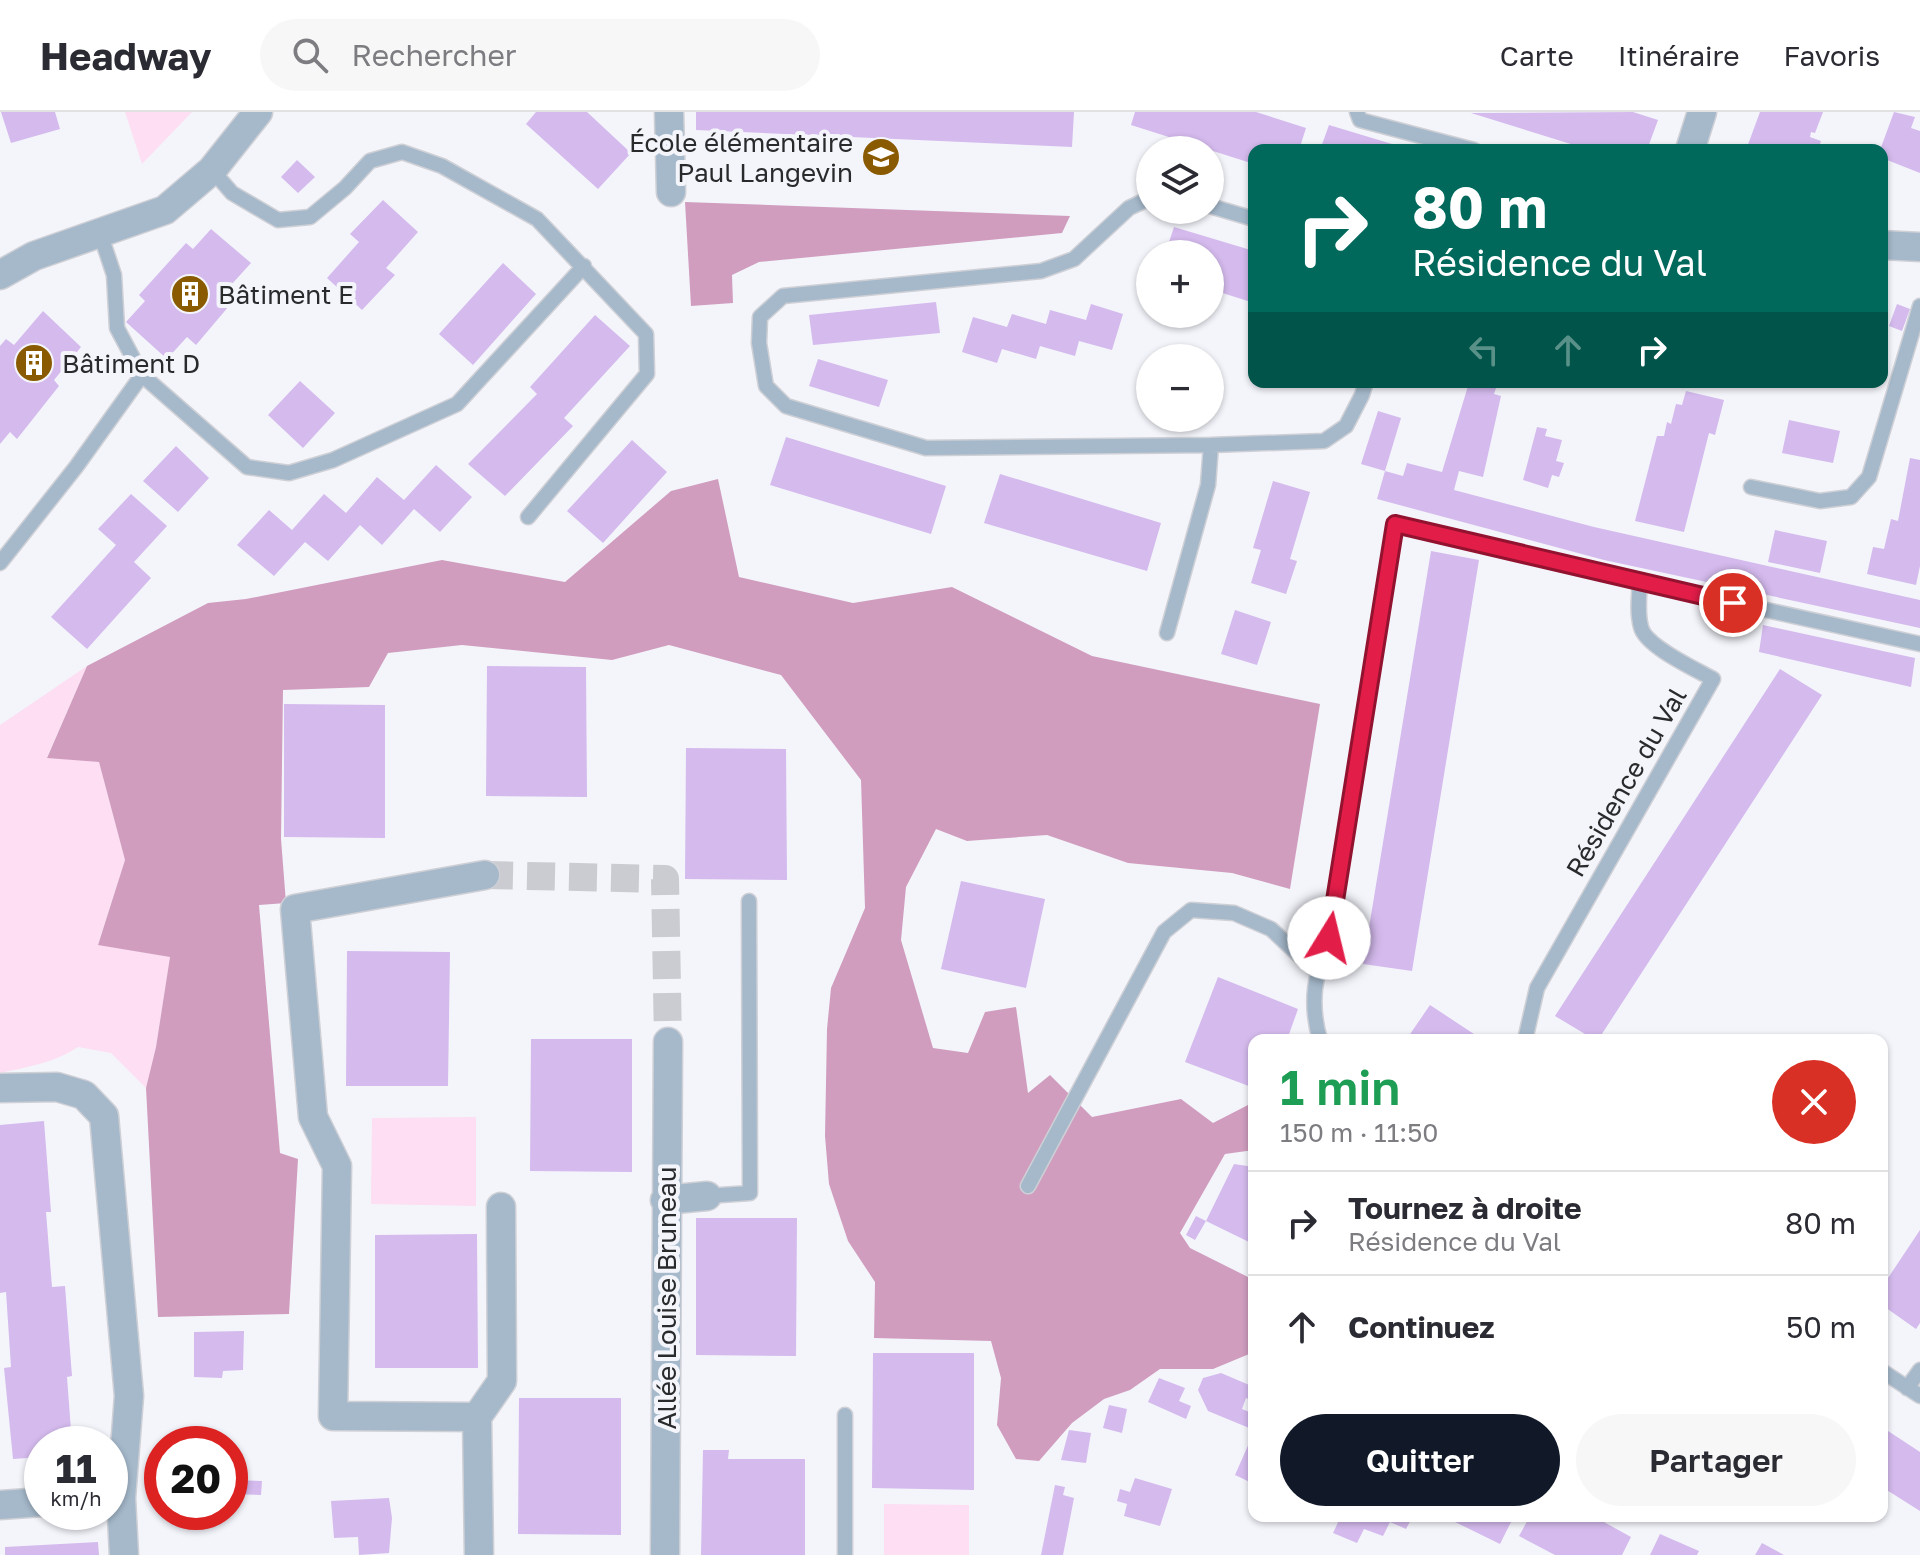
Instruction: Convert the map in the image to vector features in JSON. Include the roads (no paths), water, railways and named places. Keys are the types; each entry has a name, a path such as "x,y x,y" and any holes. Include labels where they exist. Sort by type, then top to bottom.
{"street":[{"path":"0,275 34,256 165,210 212,170 258,112"},
{"path":"669,112 671,192"},
{"path":"1692,144 1702,112"},
{"path":"1888,245 1920,247"},
{"path":"477,1417 333,1416 337,1166 313,1117 295,909 485,875"},
{"name":"Allée Louise Bruneau","path":"665,1555 668,1042"},
{"path":"0,1088 57,1087 84,1095 104,1116 129,1396 125,1426"},
{"path":"665,1200 707,1196"},
{"path":"479,1555 477,1417 502,1381 501,1207"},
{"path":"0,1505 24,1503"},
{"path":"120,1530 124,1555"}],"lane":[{"path":"1357,112 1360,120 1433,144"},
{"path":"212,170 232,193 278,220 310,217 345,188 370,161 402,152 442,166 537,219 646,334 647,374 528,517"},
{"path":"1136,205 1074,259 1041,271 783,296 760,317 759,343 766,386 786,406 926,448 1324,441 1346,426 1364,388"},
{"path":"1224,210 1248,217"},
{"path":"100,233 114,275 117,328 142,375 247,467 289,473 333,460 457,404 584,266"},
{"path":"1751,487 1820,501 1851,497 1869,477 1920,306"},
{"path":"0,563 76,467 142,375"},
{"path":"1167,633 1208,485 1211,445"},
{"path":"1318,1034 1314,1017 1316,971 1329,938 1395,524 1920,644"},
{"name":"Résidence du Val","path":"1526,1034 1537,988 1713,679 1654,644 1641,631 1638,604 1640,582"},
{"path":"707,1196 750,1193 749,901"},
{"path":"1028,1186 1164,932 1191,910 1234,913 1271,929 1316,971"},
{"path":"1888,1375 1914,1392 1920,1370"},
{"path":"845,1415 845,1555"}],"tunnel":[{"path":"485,875 665,879 668,1042"}],"place":[{"name":"École élémentaire Paul Langevin","path":"881,157"},
{"name":"Bâtiment E","path":"190,294"},
{"name":"Bâtiment D","path":"34,363"}]}
